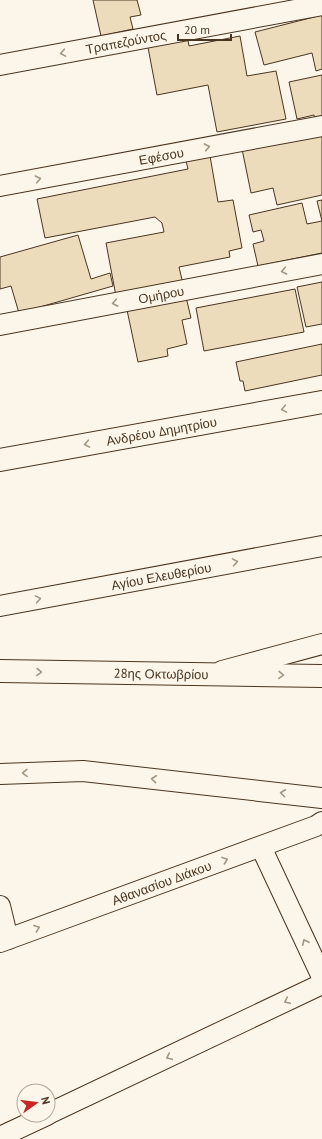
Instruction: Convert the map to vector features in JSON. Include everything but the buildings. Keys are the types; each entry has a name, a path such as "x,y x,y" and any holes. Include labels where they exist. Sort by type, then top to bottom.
{"main road":[{"name":"Ανδρέου Δημητρίου","path":"0,460 322,402"},
{"name":"28ης Οκτωβρίου","path":"0,671 214,673 322,676"}],"street":[{"name":"Τραπεζούντος","path":"0,65 322,5"},
{"name":"Εφέσου","path":"0,186 322,126"},
{"name":"Ομήρου","path":"0,325 322,264"},
{"name":"Αγίου Ελευθερίου","path":"0,606 322,546"},
{"path":"214,673 322,644"},
{"path":"0,774 83,771 322,798"},
{"name":"Αθανασίου Διάκου","path":"4,940 260,847 316,826 322,822"},
{"path":"260,847 322,977"},
{"path":"0,906 4,940"},
{"path":"56,1111 322,984"},
{"path":"0,1137 30,1123"}]}
